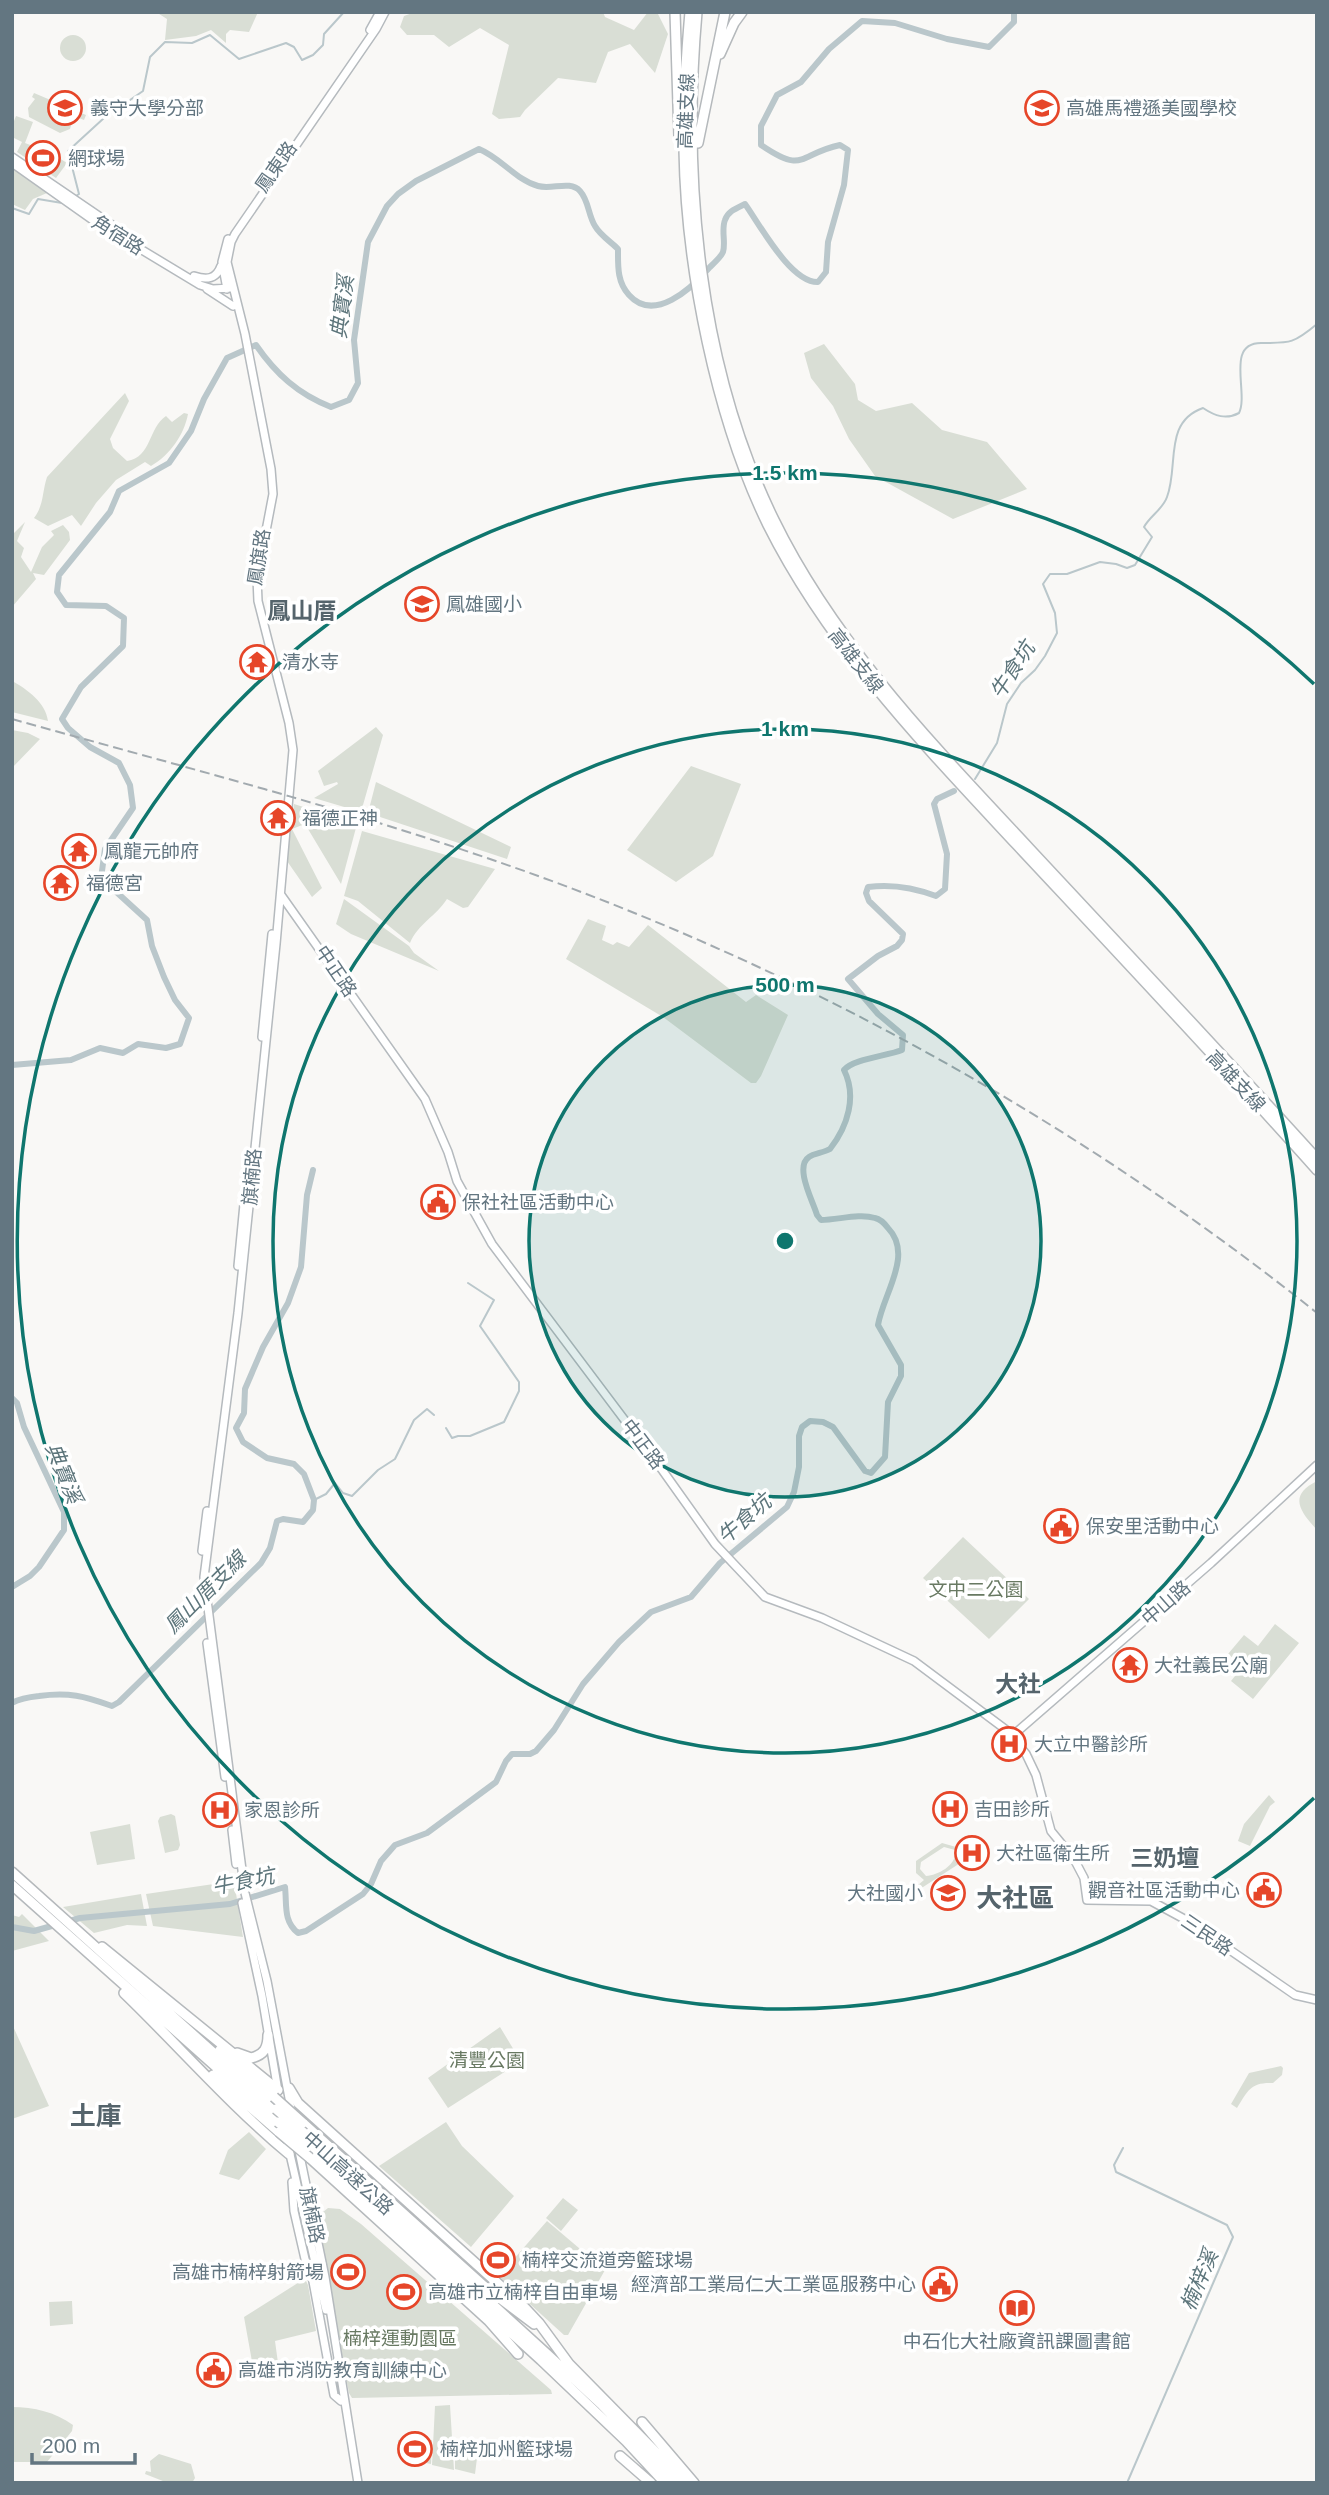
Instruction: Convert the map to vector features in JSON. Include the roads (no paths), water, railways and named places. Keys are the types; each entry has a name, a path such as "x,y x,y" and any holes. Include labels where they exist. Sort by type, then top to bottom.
{"highway":[{"path":"667,12 674,36"},
{"path":"675,12 679,138 688,211"},
{"name":"高雄支線","path":"690,12 684,150 688,211 718,355 744,449 774,519 815,594 861,658 924,734 1317,1159"},
{"name":"高雄支線","path":"697,12 693,148 695,242 711,360 739,454 768,523 810,598 856,664 939,761 1317,1170"},
{"path":"694,173 701,123 725,12"},
{"path":"710,78 727,37 742,12"},
{"name":"中山高速公路","path":"12,1872 69,1927 276,2109 303,2128 342,2174"},
{"name":"中山高速公路","path":"12,1885 56,1914"},
{"path":"69,1927 197,2025 276,2093 303,2128"},
{"name":"中山高速公路","path":"69,1927 111,1975 307,2147 355,2184 544,2357 600,2404 677,2483"},
{"path":"111,1975 122,1991 268,2137 289,2154"},
{"path":"161,1996 276,2093"},
{"path":"197,2025 239,2054 251,2058 260,2055 267,2048 268,2035"},
{"path":"181,2050 310,2158 342,2174 534,2324"},
{"path":"289,2088 299,2103 525,2308 600,2404 686,2483"},
{"path":"355,2184 519,2354"},
{"name":"中山高速公路","path":"600,2404 665,2483"},
{"path":"642,2422 694,2483"},
{"path":"620,2456 651,2483"}],"main road":[{"name":"鳳東路","path":"360,49 380,12"},
{"name":"鳳東路","path":"242,335 222,262 224,248 232,231 385,12"},
{"name":"鳳東路","path":"242,335 229,286 227,262 231,242 348,66"},
{"name":"角宿路","path":"12,157 74,203 200,285 213,289 229,286"},
{"name":"角宿路","path":"12,163 60,193"},
{"name":"角宿路","path":"74,203 208,284 229,286"},
{"path":"194,276 204,279 214,276 219,272 222,262"},
{"path":"200,285 233,306"},
{"path":"242,335 247,358"},
{"name":"鳳旗路","path":"247,358 274,494 257,578 258,601 293,742"},
{"name":"鳳旗路","path":"247,358 268,484 268,503 253,576 253,599 279,698 290,753"},
{"name":"旗楠路","path":"293,742 234,1312 201,1565 243,1896 267,1981 289,2088 300,2163 325,2277 357,2483"},
{"name":"旗楠路","path":"279,894 290,753"},
{"name":"中正路","path":"279,894 425,1098 457,1181 492,1244 727,1558 760,1593 773,1601 822,1618 914,1661 987,1714 1012,1736 1026,1754 1036,1775 1051,1831 1074,1859 1084,1878 1087,1900"},
{"name":"中山路","path":"1012,1736 1212,1563 1317,1465"},
{"name":"三民路","path":"1087,1900 1151,1901 1188,1921 1296,1995 1317,2000"},
{"name":"旗楠路","path":"246,1907 276,2093 321,2287 357,2483"}],"waterway":[{"path":"76,196 79,194 68,151 104,118 143,91 150,57 165,42 192,43 210,35 239,59 286,43 294,47 302,60 313,55 323,45 324,34 344,12"},
{"name":"典寶溪","path":"12,1065 71,1060 100,1048 123,1053 138,1044 166,1048 180,1044 189,1018 175,1000 164,977 152,946 147,920 101,878 105,849 133,808 130,785 119,763 90,747 68,728 62,719 81,687 123,646 124,618 106,606 66,605 57,592 59,575 110,512 119,491 169,463 191,431 204,399 227,358 256,345 280,374 308,396 331,407 349,400 358,383 354,340 368,242 387,206 398,194 416,181 479,149 530,183 543,187 571,186 580,191 597,229 618,249 622,285 639,303 650,306 661,304 672,300 692,285 723,252 726,217 745,204 787,263 808,280 818,282 826,272 828,242 844,185 848,150 840,145 794,161 761,145 761,126 777,95 801,82 829,49 862,21 895,23 947,39 989,47 1014,22 1014,12"},
{"path":"12,208 29,214 38,199 62,203"},
{"name":"牛食坑","path":"975,779 997,743 1007,704 1045,656 1057,633 1055,613 1043,584 1050,574 1067,574 1100,562 1127,568 1135,565 1152,537 1144,527 1167,497 1177,434 1182,423 1203,408 1221,416 1239,413 1242,394 1240,370 1244,351 1250,345 1291,341 1317,324"},
{"name":"牛食坑","path":"12,1927 34,1931 80,1918 230,1904 285,1887 290,1923 298,1933 306,1931 363,1894 371,1884 381,1861 395,1845 427,1833 496,1782 512,1754 530,1754 536,1751 554,1730 583,1684 619,1642 651,1612 691,1597 720,1563 787,1507 794,1492 799,1467 799,1436 802,1427 810,1421 823,1422 833,1427 865,1471 871,1473 885,1457 888,1402 901,1376 901,1365 878,1325 898,1262 895,1239 885,1225 875,1218 855,1216 821,1220 809,1193 803,1168 809,1157 830,1149 842,1131 850,1100 844,1070 862,1060 902,1050 903,1035 878,1014 848,979 902,940 903,934 869,901 866,893 868,887 902,887 936,896 945,889 947,854 934,804 937,799 954,791"},
{"name":"鳳山厝支線","path":"12,1703 28,1697 59,1694 85,1697 112,1706 119,1702 261,1563 270,1548 277,1521 283,1519 303,1522 313,1510 314,1500 304,1474 294,1464 267,1458 243,1442 236,1428 244,1413 245,1389 263,1347 288,1303 301,1267 307,1195 313,1170"},
{"path":"446,1428 452,1438 470,1436 504,1422 519,1391 519,1382 480,1326 494,1300 468,1283"},
{"name":"典寶溪","path":"12,1398 17,1403 24,1427 64,1512 64,1530 39,1567 12,1587"},
{"path":"314,1500 326,1494 335,1483 343,1493 352,1496 378,1470 395,1459 414,1420 427,1409 434,1415"},
{"name":"楠梓溪","path":"1123,2148 1114,2165 1116,2172 1227,2225 1233,2237 1127,2483"}],"railway":[{"path":"12,719 292,797 500,862 668,927 767,971 864,1019 1053,1126 1232,1247 1317,1313"}],"place":[{"name":"義守大學分部","path":"65,108"},
{"name":"高雄馬禮遜美國學校","path":"1042,108"},
{"name":"網球場","path":"43,158"},
{"name":"鳳雄國小","path":"422,604"},
{"name":"清水寺","path":"257,662"},
{"name":"福德正神","path":"278,818"},
{"name":"鳳龍元帥府","path":"79,851"},
{"name":"福德宮","path":"61,883"},
{"name":"保社社區活動中心","path":"438,1202"},
{"name":"保安里活動中心","path":"1061,1526"},
{"name":"大社義民公廟","path":"1130,1665"},
{"name":"大立中醫診所","path":"1009,1744"},
{"name":"吉田診所","path":"950,1809"},
{"name":"家恩診所","path":"220,1810"},
{"name":"大社區衛生所","path":"972,1853"},
{"name":"觀音社區活動中心","path":"1264,1890"},
{"name":"大社國小","path":"948,1893"},
{"name":"楠梓交流道旁籃球場","path":"498,2260"},
{"name":"高雄市楠梓射箭場","path":"348,2272"},
{"name":"經濟部工業局仁大工業區服務中心","path":"940,2284"},
{"name":"高雄市立楠梓自由車場","path":"404,2292"},
{"name":"中石化大社廠資訊課圖書館","path":"1017,2308"},
{"name":"高雄市消防教育訓練中心","path":"214,2370"},
{"name":"楠梓加州籃球場","path":"415,2449"}],"district":[{"name":"鳳山厝","path":"302,611"},
{"name":"大社","path":"1018,1684"},
{"name":"三奶壇","path":"1165,1858"},
{"name":"大社區","path":"1015,1898"},
{"name":"土庫","path":"96,2116"}],"park label":[{"name":"文中二公園","path":"976,1589"},
{"name":"清豐公園","path":"487,2060"},
{"name":"楠梓運動園區","path":"400,2338"}]}
